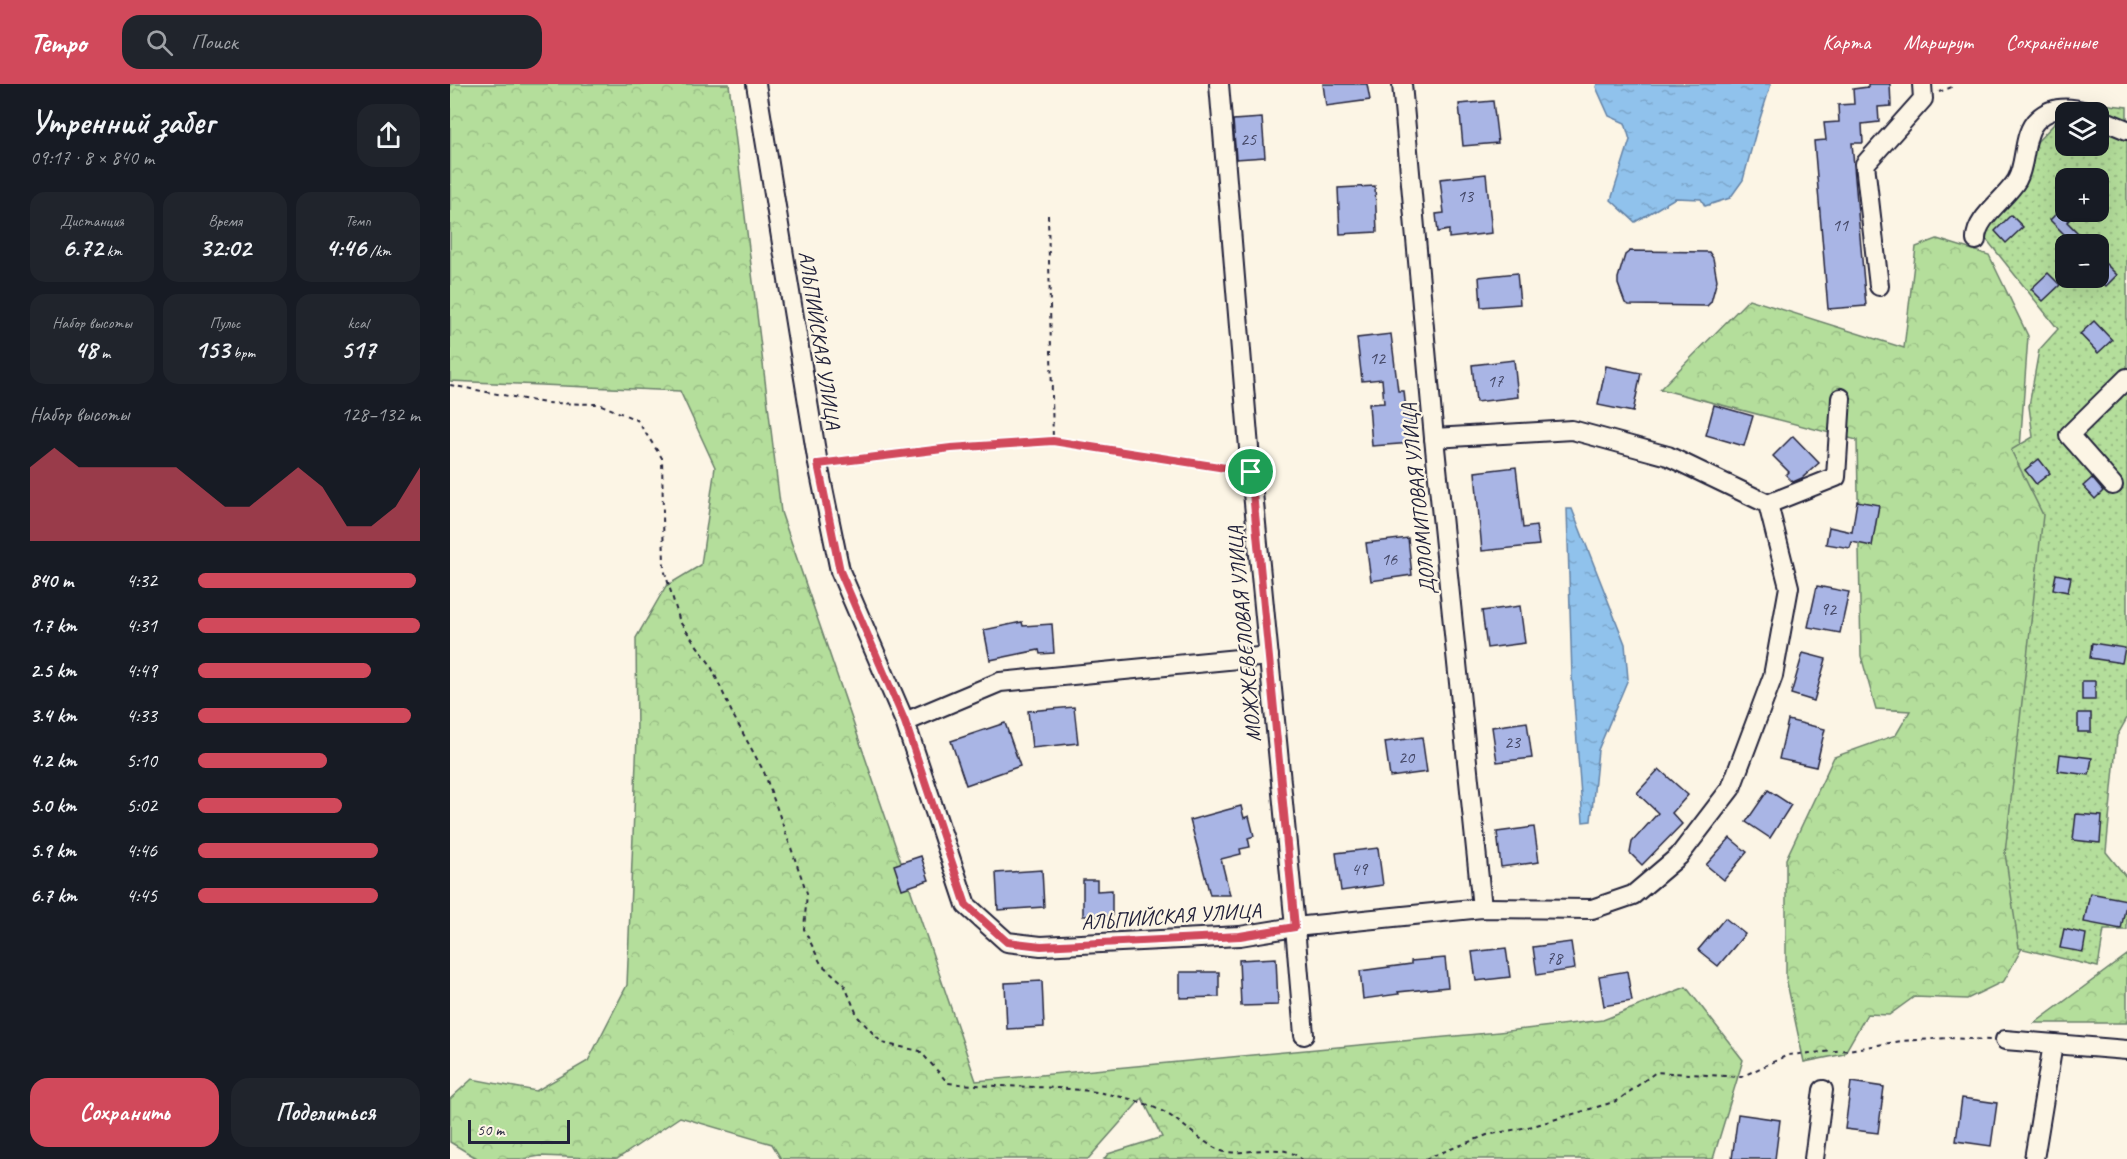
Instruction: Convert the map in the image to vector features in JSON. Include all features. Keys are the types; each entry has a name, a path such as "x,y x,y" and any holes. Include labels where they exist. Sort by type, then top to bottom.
{"street":[{"name":"АЛЬПИЙСКАЯ УЛИЦА","path":"756,84 818,464 840,571 905,722 966,905 1007,942 1041,946 1240,936 1295,927 1482,908 1592,909 1633,895 1679,856 1731,788 1773,676 1789,587 1768,504"},
{"name":"МОЖЖЕВЕЛОВАЯ УЛИЦА","path":"1219,84 1251,472 1304,1035"},
{"name":"ДОЛОМИТОВАЯ УЛИЦА","path":"1402,84 1434,438 1482,908"},
{"path":"1879,286 1865,164 1923,99 1922,84"},
{"path":"1976,240 1978,227 2015,183 2022,170 2031,130 2037,119 2055,110"},
{"path":"2109,123 2127,130"},
{"path":"2113,485 2069,435 2127,378"},
{"path":"1434,438 1572,430 1668,456 1768,504 1836,477 1841,398"},
{"path":"905,722 1000,682 1269,656"},
{"path":"2005,1040 2127,1050"},
{"path":"2034,1159 2053,1044"},
{"path":"1814,1159 1823,1090"}],"path":[{"path":"1048,215 1053,441"},
{"path":"450,385 545,403 599,404 637,420 662,458 664,569 680,621 710,664 732,715 764,772 807,893 804,929 821,964 844,984 858,1017 882,1042 920,1051 948,1083 986,1087 1079,1090 1127,1098 1169,1115 1224,1152 1262,1150 1294,1153 1301,1159"},
{"path":"818,464 951,448 1053,441 1251,472"},
{"path":"1425,1159 1487,1136 1533,1126 1617,1101 1656,1072 1741,1077 1788,1055 1848,1050 1902,1041 1949,1038 2005,1040"}],"green space":[{"path":"450,84 729,84 781,512 976,1081 1499,1032 1603,1020 1686,987 1743,1060 1713,1159 1104,1159 1108,1154 1162,1137 1142,1098 1088,1159 781,1159 772,1144 680,1117 617,1159 540,1156 523,1159 478,1159 450,1142 450,1099 472,1079 536,1091 588,1061 627,985 637,737 636,638 666,586 701,565 715,467 680,391 450,381"},
{"path":"2109,105 2127,107 2127,718 2117,736 2106,852 2127,878 2127,930 2104,930 2098,967 2019,948 2005,853 2043,515 2011,450 2033,437 2029,406 2039,350 2058,329 1979,230 2035,144 2055,123 2055,156 2109,156"},
{"path":"1937,239 1989,255 2028,336 2020,449 2071,528 2044,908 2004,981 1967,999 1914,997 1889,1015 1867,1014 1844,1054 1804,1062 1786,978 1786,859 1834,757 1896,735 1910,711 1876,709 1861,656 1857,440 1660,389 1749,299 1904,348 1916,247"},
{"path":"2127,955 2127,1023 2035,1023"}],"water":[{"path":"1597,84 1771,84 1743,180 1730,198 1705,206 1701,199 1675,198 1635,222 1611,200 1630,140 1625,123 1609,116 1596,87"},
{"path":"1567,509 1572,509 1625,644 1628,679 1598,750 1591,821 1583,822 1572,676"}],"building":[{"path":"1323,84 1367,84 1370,100 1326,106"},
{"path":"1868,84 1890,84 1891,106 1878,107 1879,122 1862,124 1863,143 1852,143 1866,306 1828,309 1814,141 1826,140 1824,123 1839,122 1838,105 1854,104 1853,89 1868,87"},
{"path":"1493,101 1498,143 1463,146 1459,104"},
{"path":"1262,118 1265,157 1236,159 1233,120"},
{"path":"1486,174 1492,233 1449,238 1449,230 1438,232 1436,214 1444,213 1440,179"},
{"path":"1375,186 1377,232 1340,234 1338,188"},
{"path":"2011,215 2023,227 2006,243 1995,231"},
{"path":"2055,215 2055,222 2067,222 2079,234 2064,234 2050,220"},
{"path":"1630,251 1709,252 1713,258 1717,280 1711,302 1707,306 1629,305 1625,303 1618,278 1625,255"},
{"path":"2109,267 2117,275 2109,283"},
{"path":"1517,273 1520,304 1481,307 1479,277"},
{"path":"2048,273 2055,280 2057,288 2043,301 2031,289"},
{"path":"2094,321 2112,340 2098,353 2080,334"},
{"path":"1391,334 1398,391 1404,391 1406,410 1410,409 1413,443 1372,446 1369,404 1384,403 1382,379 1362,381 1357,338"},
{"path":"1514,360 1518,397 1476,402 1472,365"},
{"path":"1606,366 1641,373 1633,412 1598,405"},
{"path":"1714,405 1753,416 1744,446 1706,435"},
{"path":"1793,436 1819,463 1802,478 1793,482 1786,475 1789,472 1773,456"},
{"path":"2039,459 2050,473 2036,484 2025,470"},
{"path":"1516,467 1523,528 1536,526 1539,545 1482,551 1475,472"},
{"path":"2092,478 2103,491 2095,499 2083,486"},
{"path":"1857,501 1879,505 1872,546 1852,542 1850,548 1826,544 1829,527 1852,532"},
{"path":"1408,538 1412,575 1371,581 1366,543"},
{"path":"2056,574 2071,577 2068,592 2053,589"},
{"path":"1817,586 1849,592 1840,633 1808,627"},
{"path":"1520,606 1525,643 1487,648 1482,611"},
{"path":"1022,622 1023,626 1052,624 1054,653 1040,654 1039,650 990,660 984,630"},
{"path":"2092,643 2125,648 2122,663 2090,658"},
{"path":"1803,653 1826,659 1814,701 1791,694"},
{"path":"2082,681 2095,681 2095,700 2082,700"},
{"path":"1074,707 1078,743 1032,748 1028,711"},
{"path":"2078,713 2091,713 2091,732 2078,732"},
{"path":"1788,720 1825,729 1816,767 1779,759"},
{"path":"1527,722 1532,758 1497,762 1492,727"},
{"path":"1005,723 1020,766 966,785 951,741"},
{"path":"1422,737 1427,772 1390,777 1385,742"},
{"path":"2060,754 2092,758 2089,775 2058,771"},
{"path":"1659,769 1688,795 1672,813 1682,824 1642,865 1630,853 1632,842 1658,813 1637,793"},
{"path":"1768,790 1791,805 1770,838 1746,822"},
{"path":"1241,806 1244,818 1249,816 1254,836 1248,838 1250,847 1240,849 1241,854 1221,859 1230,895 1210,895 1190,820"},
{"path":"2076,814 2102,816 2100,843 2073,840"},
{"path":"1534,827 1539,862 1501,867 1497,832"},
{"path":"1730,838 1747,852 1724,880 1706,865"},
{"path":"1378,848 1383,885 1341,891 1336,853"},
{"path":"921,856 929,880 902,889 894,865"},
{"path":"1042,870 1044,907 998,910 996,873"},
{"path":"1083,880 1097,880 1097,891 1112,890 1112,916 1083,916"},
{"path":"2090,893 2127,900 2121,929 2084,922"},
{"path":"1725,918 1745,934 1718,966 1698,950"},
{"path":"2064,929 2086,934 2083,952 2060,948"},
{"path":"1571,942 1575,969 1537,975 1533,947"},
{"path":"1506,948 1510,977 1476,981 1472,952"},
{"path":"1276,958 1278,1005 1241,1006 1239,960"},
{"path":"1445,958 1448,987 1398,992 1399,994 1363,999 1360,971 1411,964 1411,961"},
{"path":"1627,971 1632,1001 1604,1006 1599,976"},
{"path":"1180,972 1219,972 1219,997 1180,998"},
{"path":"1042,981 1044,1027 1007,1029 1005,983"},
{"path":"1851,1082 1884,1087 1878,1133 1845,1129"},
{"path":"1962,1098 1997,1103 1991,1146 1956,1141"},
{"path":"1738,1114 1780,1120 1775,1159 1732,1159"}],"route":[{"path":"1053,441 1251,472 1295,927 1240,936 1041,946 1007,942 966,905 905,722 840,571 818,464 951,448 1053,441"}]}
